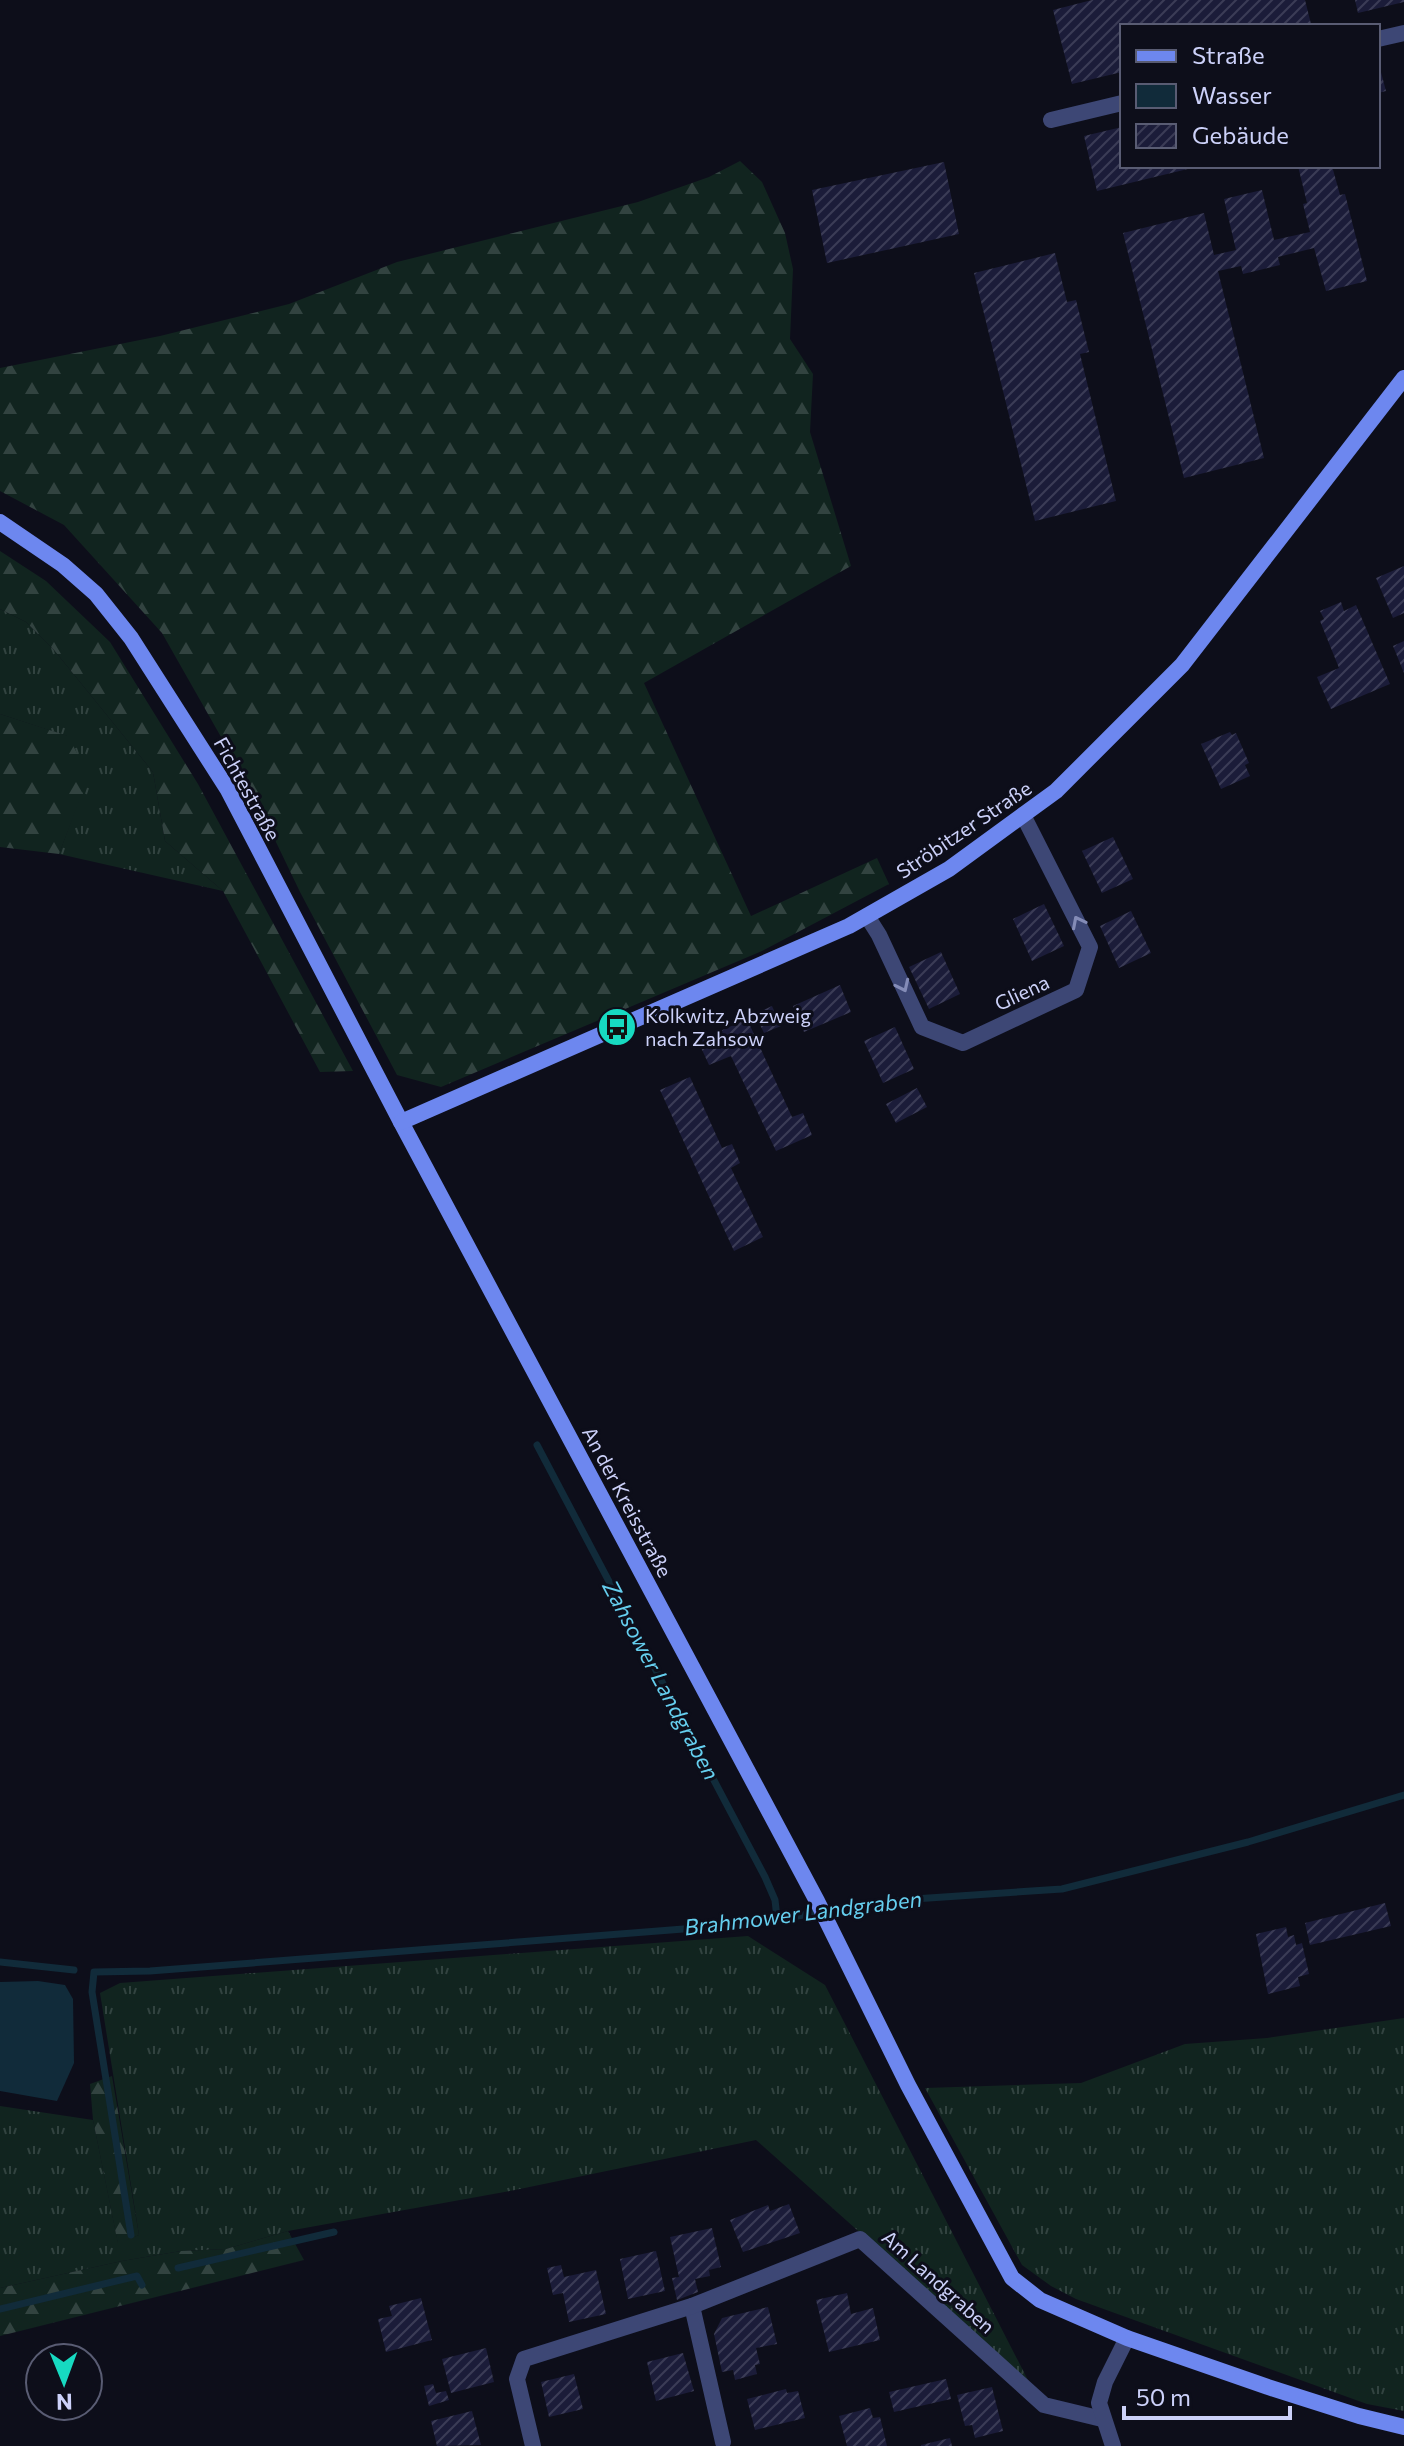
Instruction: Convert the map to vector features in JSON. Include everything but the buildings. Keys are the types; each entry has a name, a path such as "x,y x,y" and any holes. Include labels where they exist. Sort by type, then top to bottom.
{"street":[{"path":"1380,39 1404,33"},
{"path":"1051,120 1120,103"},
{"name":"Ströbitzer Straße","path":"401,1122 867,916 949,869 1056,791 1182,665 1404,378"},
{"name":"Fichtestraße","path":"0,522 96,594 131,638 228,790 401,1122"},
{"name":"Gliena","path":"867,916 922,1027 963,1043 1076,990 1090,947 1023,815"},
{"name":"An der Kreisstraße","path":"401,1122 817,1901 908,2085 1012,2278 1040,2300 1127,2338 1283,2392 1404,2427"},
{"name":"Am Landgraben","path":"533,2446 517,2379 524,2359 692,2306 860,2239 1044,2405 1102,2419"},
{"path":"692,2306 723,2442"},
{"path":"1113,2446 1099,2403 1127,2338"}],"green space":[{"path":"740,161 762,182 785,233 793,269 790,339 813,374 810,432 851,566 644,683 751,916 877,858 889,884 762,951 441,1087 397,1075 300,892 250,788 162,633 64,525 0,491 0,368 160,336 289,304 397,262 638,202 709,177"},
{"path":"0,551 46,581 110,642 198,784 353,1071 320,1072 223,891 165,841 153,772 54,650 26,622 0,609"},
{"path":"0,609 26,622 54,650 153,772 165,841 223,891 59,854 88,776 67,736 0,714"},
{"path":"0,714 68,736 89,776 59,854 0,847"},
{"path":"748,1936 825,1985 1030,2384 756,2140 515,2190 288,2231 226,2249 181,2251 122,2261 0,2288 0,2106 93,2120 118,2243 139,2235 100,1993 120,1983"},
{"path":"1404,2018 1404,2411 1367,2404 1076,2299 1051,2286 1022,2265 925,2088 1081,2083 1185,2044 1267,2038"},
{"path":"112,2076 139,2235 118,2244 93,2120 90,2084"},
{"path":"288,2231 304,2260 0,2336 0,2288 122,2261 181,2251 226,2249"}],"water":[{"path":"38,1981 65,1985 73,1999 74,2063 57,2101 0,2091 0,1982"}],"waterway":[{"name":"Zahsower Landgraben","path":"537,1445 765,1877 775,1900 777,1918"},
{"name":"Brahmower Landgraben","path":"131,2235 92,1992 94,1972 150,1971 760,1923 846,1907 914,1899 1062,1889 1248,1842 1404,1795"},
{"name":"Brahmower Landgraben","path":"0,1962 74,1970"},
{"path":"178,2268 334,2232"},
{"path":"0,2309 137,2276 142,2285"}],"place":[{"name":"Kolkwitz, Abzweig nach Zahsow","path":"617,1027"}]}
